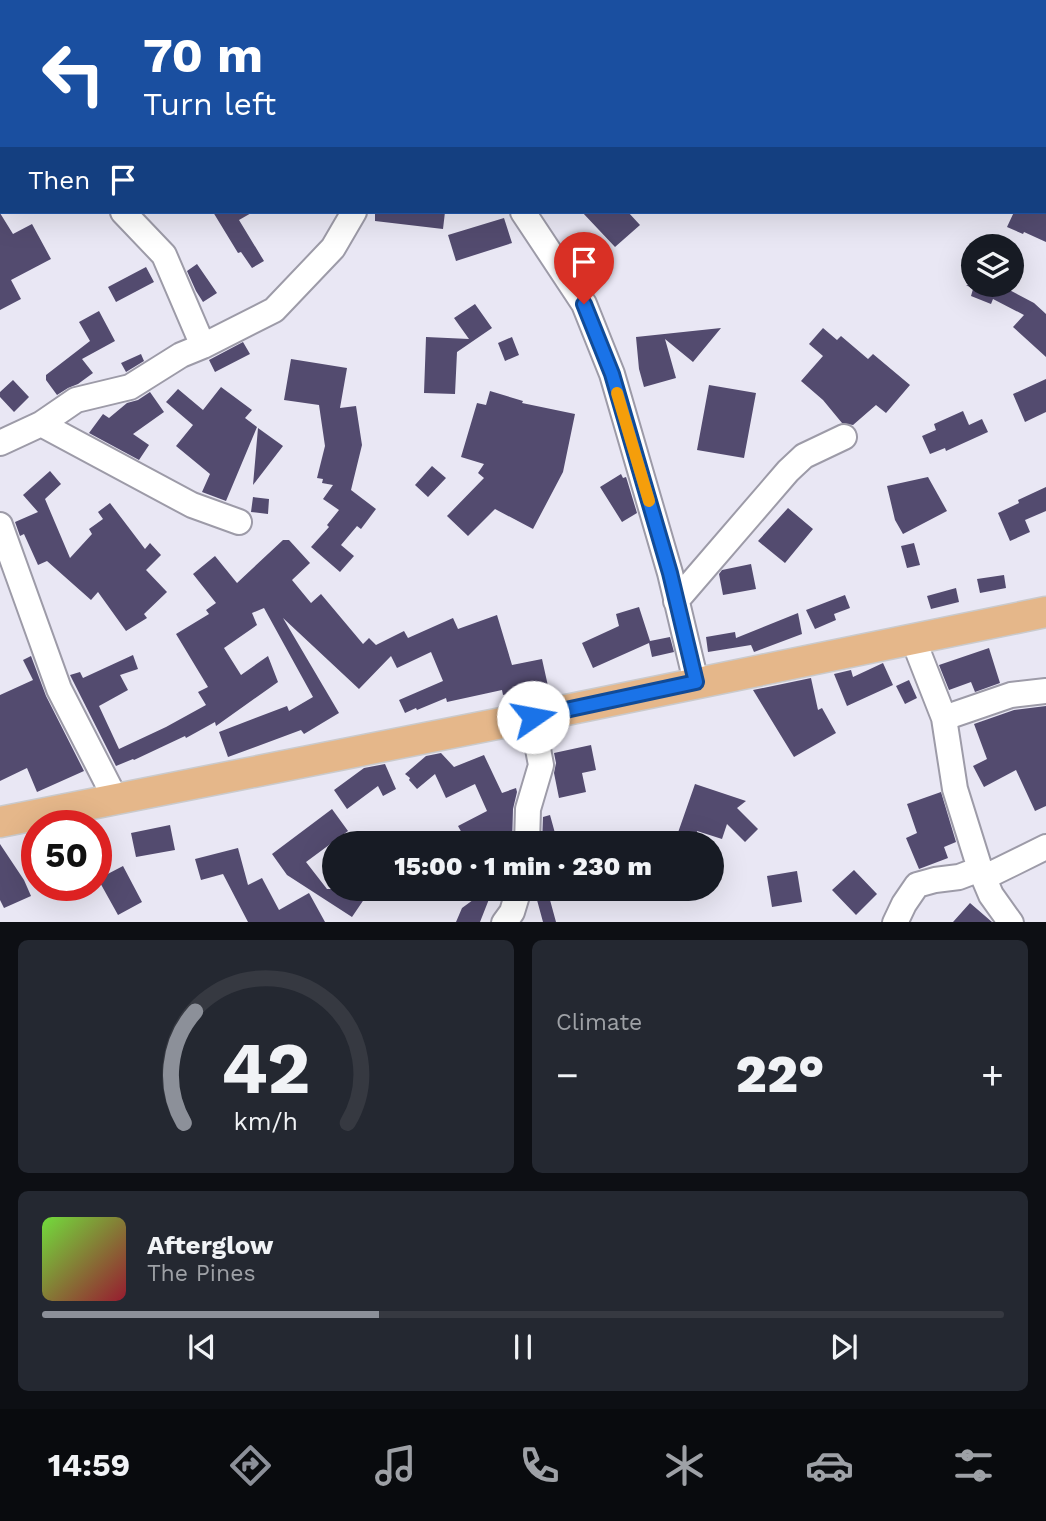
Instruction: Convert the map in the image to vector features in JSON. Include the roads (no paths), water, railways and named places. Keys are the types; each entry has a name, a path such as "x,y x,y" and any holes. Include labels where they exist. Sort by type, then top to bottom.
{"main road":[{"path":"0,822 1046,612"}],"street":[{"path":"125,214 164,255 203,346"},
{"path":"0,443 41,424 76,400 130,387 181,355 274,310 333,248 353,214"},
{"path":"524,214 584,304 607,363 670,573 696,682"},
{"path":"41,424 192,505 239,522"},
{"path":"676,601 788,471 804,456 844,437"},
{"path":"0,525 59,689 115,798"},
{"path":"913,639 944,718 956,789 982,873 991,895 1011,922"},
{"path":"944,718 1011,695 1046,691"},
{"path":"527,831 528,809 541,765 533,717"},
{"path":"895,922 904,904 918,886 934,880 982,873 1046,847"},
{"path":"505,922 515,901"}]}
